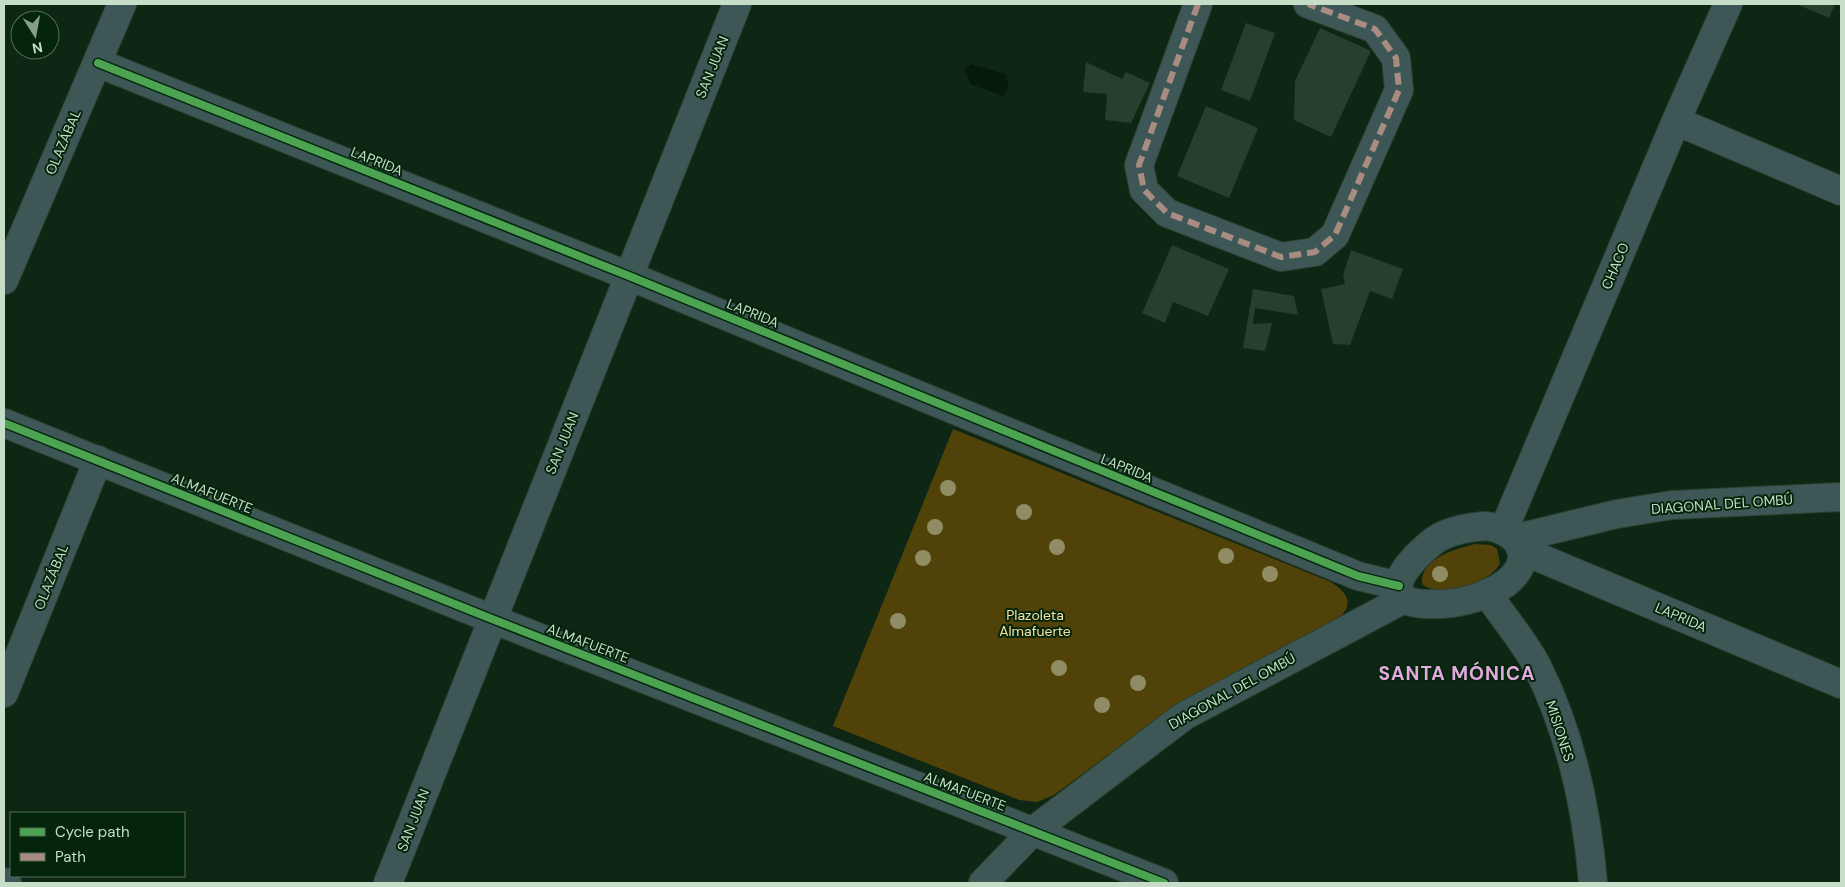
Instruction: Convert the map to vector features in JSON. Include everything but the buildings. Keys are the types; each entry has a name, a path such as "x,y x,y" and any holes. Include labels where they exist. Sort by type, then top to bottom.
{"street":[{"name":"OLAZÁBAL","path":"4,280 122,4"},
{"name":"SAN JUAN","path":"388,883 737,4"},
{"path":"1198,4 1139,165 1144,190 1167,213 1281,257 1315,252 1335,235 1398,90 1396,58 1375,29 1308,4"},
{"name":"CHACO","path":"1514,539 1676,121 1728,4"},
{"name":"LAPRIDA","path":"98,63 629,276 1358,576 1402,592"},
{"path":"1676,121 1841,191"},
{"name":"ALMAFUERTE","path":"4,423 492,619 1033,832 1129,877 1164,883"},
{"name":"OLAZÁBAL","path":"4,693 98,460"},
{"name":"DIAGONAL DEL OMBÚ","path":"983,883 1033,832 1184,716 1402,592 1402,576 1417,555 1440,537 1470,527 1487,526 1514,539 1617,514 1672,505 1841,497"},
{"name":"LAPRIDA","path":"1514,539 1841,684"},
{"path":"1402,592 1418,603 1447,604 1487,593 1505,583 1516,573 1520,562 1514,539"},
{"name":"MISIONES","path":"1487,593 1536,665 1557,713 1586,828 1593,883"}],"green space":[{"name":"Plazoleta Almafuerte","path":"953,429 1331,582 1347,597 1347,608 1332,623 1190,698 1158,718 1054,795 1037,802 1019,800 833,726"},
{"path":"1475,544 1491,545 1497,549 1500,563 1487,577 1464,587 1452,589 1440,590 1422,584 1426,568 1432,562 1449,552"}],"shaded area":[{"path":"971,64 1005,74 1009,86 1003,96 970,84 965,69"}],"marked path":[{"path":"1198,4 1139,165 1144,190 1167,213 1281,257 1315,252 1335,235 1399,90 1396,58 1375,29 1308,4"}],"cycle path":[{"path":"98,63 629,276 1358,576 1399,586"},
{"path":"4,423 492,619 1164,883"}],"district":[{"name":"SANTA MÓNICA","path":"1457,673"}]}
